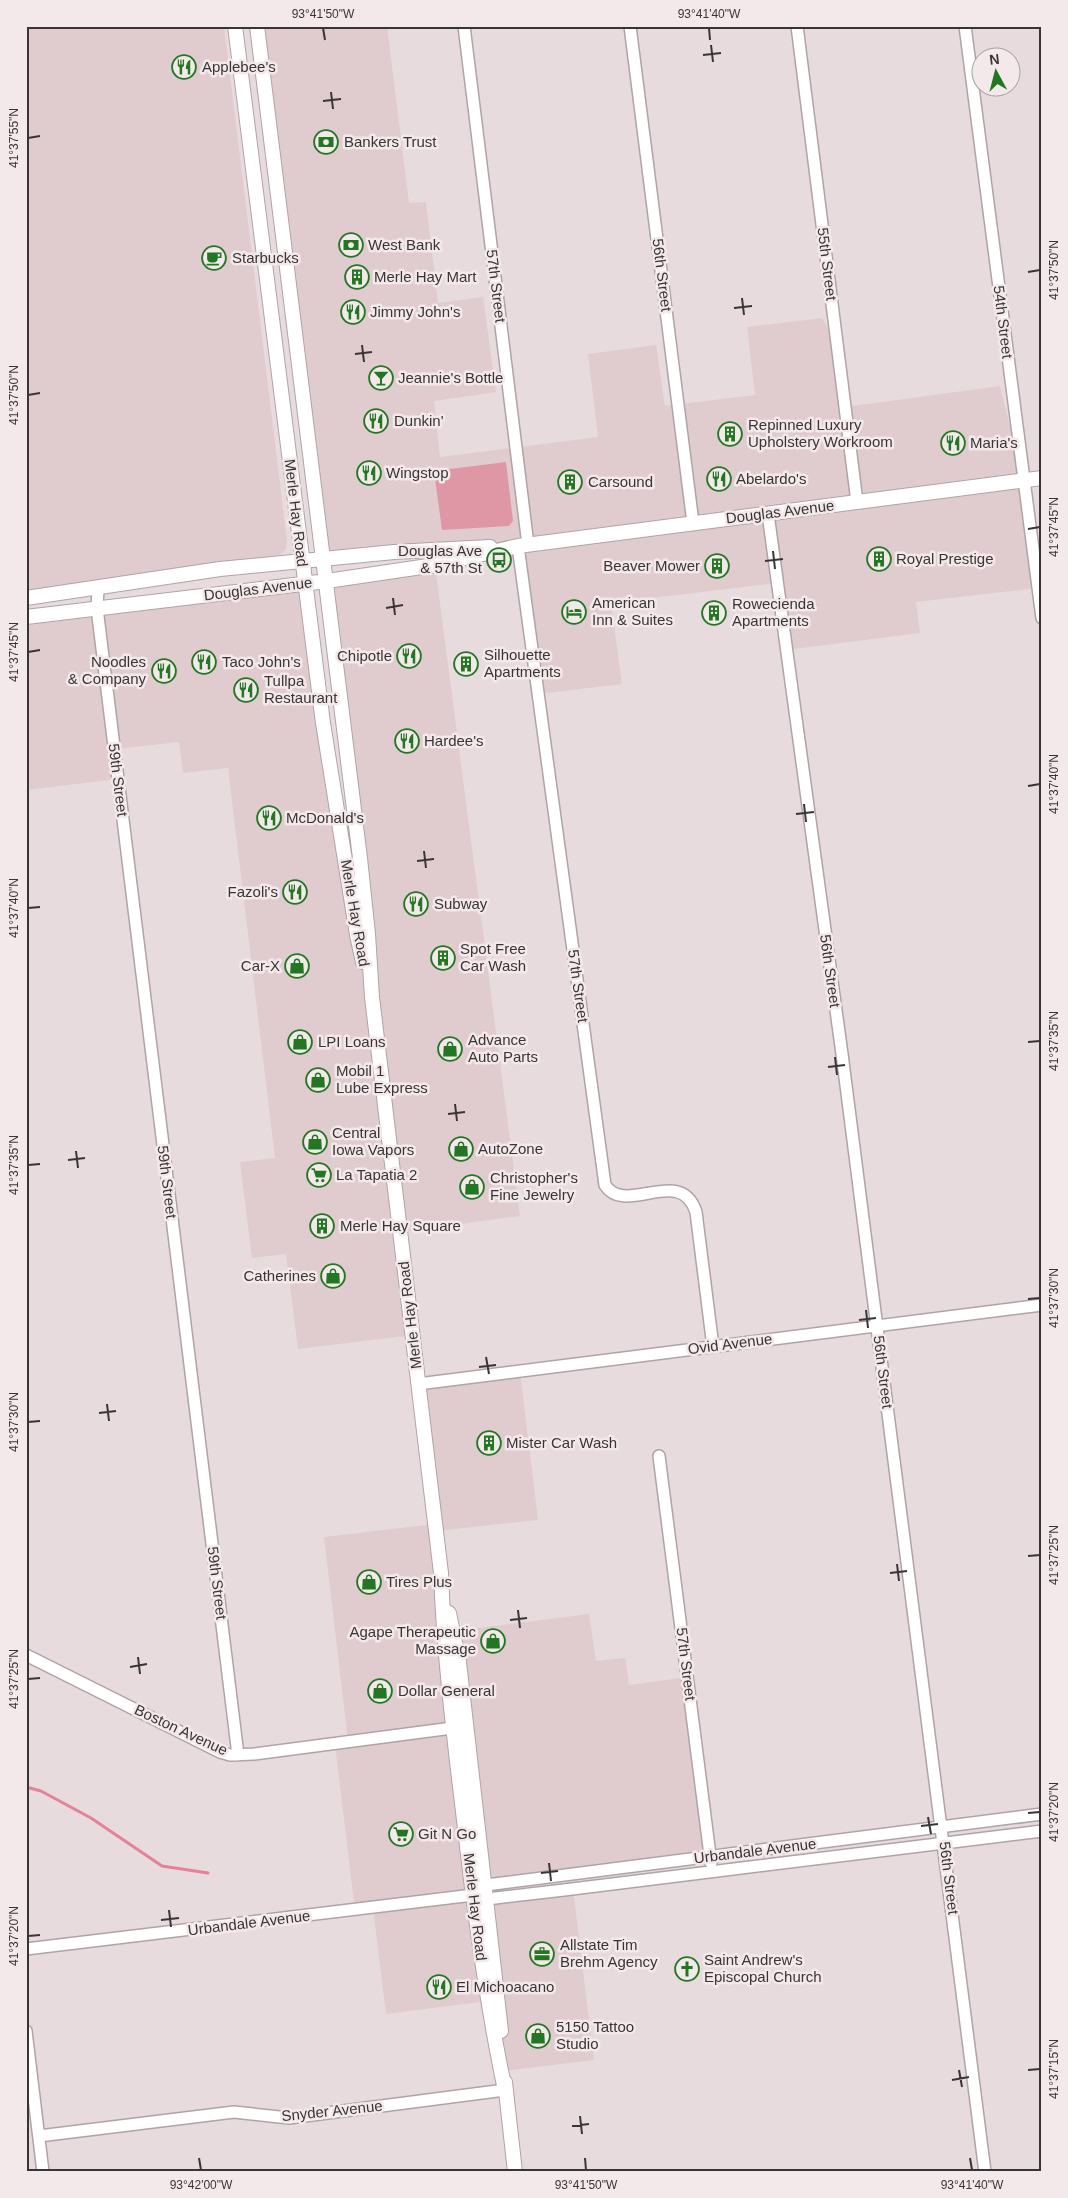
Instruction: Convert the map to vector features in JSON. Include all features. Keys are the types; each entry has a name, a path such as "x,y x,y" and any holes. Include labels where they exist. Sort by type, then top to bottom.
{"main road":[{"name":"Merle Hay Road","path":"235,26 323,723 356,927 372,997"},
{"name":"Merle Hay Road","path":"257,26 327,580 364,892 372,997 441,1574 445,1664 460,1727 486,1892 497,1982 505,2090 515,2172"},
{"name":"Douglas Avenue","path":"26,617 327,580 435,565 523,546 1042,478"},
{"name":"Douglas Avenue","path":"26,598 92,590 176,575 302,561 460,547 523,546"},
{"name":"Merle Hay Road","path":"460,1727 473,1895 486,1992 505,2090"}],"street":[{"name":"57th Street","path":"464,26 523,546 605,1185 608,1190 620,1196 678,1191 687,1195 694,1203 713,1347"},
{"name":"56th Street","path":"630,26 693,524"},
{"name":"55th Street","path":"797,26 857,502"},
{"name":"54th Street","path":"965,26 1042,618"},
{"name":"56th Street","path":"768,514 877,1326 985,2172"},
{"name":"59th Street","path":"92,590 97,608 238,1755"},
{"name":"Ovid Avenue","path":"418,1384 1042,1305"},
{"name":"57th Street","path":"659,1456 712,1872"},
{"name":"Boston Avenue","path":"26,1655 220,1752 238,1755 460,1727"},
{"name":"Urbandale Avenue","path":"26,1950 473,1895 710,1856 1042,1814"},
{"name":"Urbandale Avenue","path":"486,1892 712,1872 1042,1831"},
{"path":"26,2031 43,2172"},
{"name":"Snyder Avenue","path":"39,2136 234,2112 289,2118 505,2090"}],"shaded area":[{"path":"26,26 224,26 287,541 286,549 280,555 26,592"},
{"path":"257,26 387,26 409,203 426,202 438,303 483,297 496,392 434,401 440,457 598,437 588,354 656,345 665,406 755,395 747,327 822,318 837,345 845,407 1000,386 1023,480 1038,588 916,602 920,633 786,650 777,583 611,603 622,684 538,694 518,546 324,559"},
{"path":"506,462 513,521 509,526 442,530 434,471"},
{"path":"435,565 520,1216 400,1232 413,1335 298,1349 286,1254 252,1258 240,1162 275,1158 228,768 183,773 179,742 115,749 118,779 26,790 26,617 305,583 364,965 327,581"},
{"path":"520,1372 538,1520 437,1531 488,2001 386,2014 373,1908 355,1911 335,1744 348,1741 324,1537 435,1524 418,1384"},
{"path":"589,1614 596,1661 625,1658 629,1685 688,1677 710,1856 486,1885 453,1631"},
{"path":"573,1889 594,2060 504,2071 487,1899"}],"waterway":[{"path":"26,1787 41,1791 91,1818 162,1866 208,1873"}],"place":[{"name":"Applebee's","path":"184,67"},
{"name":"Bankers Trust","path":"326,142"},
{"name":"West Bank","path":"351,245"},
{"name":"Starbucks","path":"214,258"},
{"name":"Merle Hay Mart","path":"357,277"},
{"name":"Jimmy John's","path":"353,312"},
{"name":"Jeannie's Bottle","path":"381,378"},
{"name":"Dunkin'","path":"376,421"},
{"name":"Repinned Luxury Upholstery Workroom","path":"730,434"},
{"name":"Maria's","path":"953,443"},
{"name":"Wingstop","path":"369,473"},
{"name":"Abelardo's","path":"719,479"},
{"name":"Carsound","path":"570,482"},
{"name":"Royal Prestige","path":"879,559"},
{"name":"Douglas Ave & 57th St","path":"499,560"},
{"name":"Beaver Mower","path":"717,566"},
{"name":"American Inn & Suites","path":"574,612"},
{"name":"Rowecienda Apartments","path":"714,613"},
{"name":"Chipotle","path":"409,656"},
{"name":"Taco John's","path":"204,662"},
{"name":"Silhouette Apartments","path":"466,664"},
{"name":"Noodles & Company","path":"164,671"},
{"name":"Tullpa Restaurant","path":"246,690"},
{"name":"Hardee's","path":"407,741"},
{"name":"McDonald's","path":"269,818"},
{"name":"Fazoli's","path":"295,892"},
{"name":"Subway","path":"416,904"},
{"name":"Spot Free Car Wash","path":"443,958"},
{"name":"Car-X","path":"297,966"},
{"name":"LPI Loans","path":"300,1042"},
{"name":"Advance Auto Parts","path":"450,1049"},
{"name":"Mobil 1 Lube Express","path":"318,1080"},
{"name":"Central Iowa Vapors","path":"315,1142"},
{"name":"AutoZone","path":"461,1149"},
{"name":"La Tapatia 2","path":"319,1175"},
{"name":"Christopher's Fine Jewelry","path":"472,1187"},
{"name":"Merle Hay Square","path":"322,1226"},
{"name":"Catherines","path":"333,1276"},
{"name":"Mister Car Wash","path":"489,1443"},
{"name":"Tires Plus","path":"369,1582"},
{"name":"Agape Therapeutic Massage","path":"493,1641"},
{"name":"Dollar General","path":"380,1691"},
{"name":"Git N Go","path":"401,1834"},
{"name":"Allstate Tim Brehm Agency","path":"542,1954"},
{"name":"Saint Andrew's Episcopal Church","path":"687,1969"},
{"name":"El Michoacano","path":"439,1987"},
{"name":"5150 Tattoo Studio","path":"538,2036"}]}
